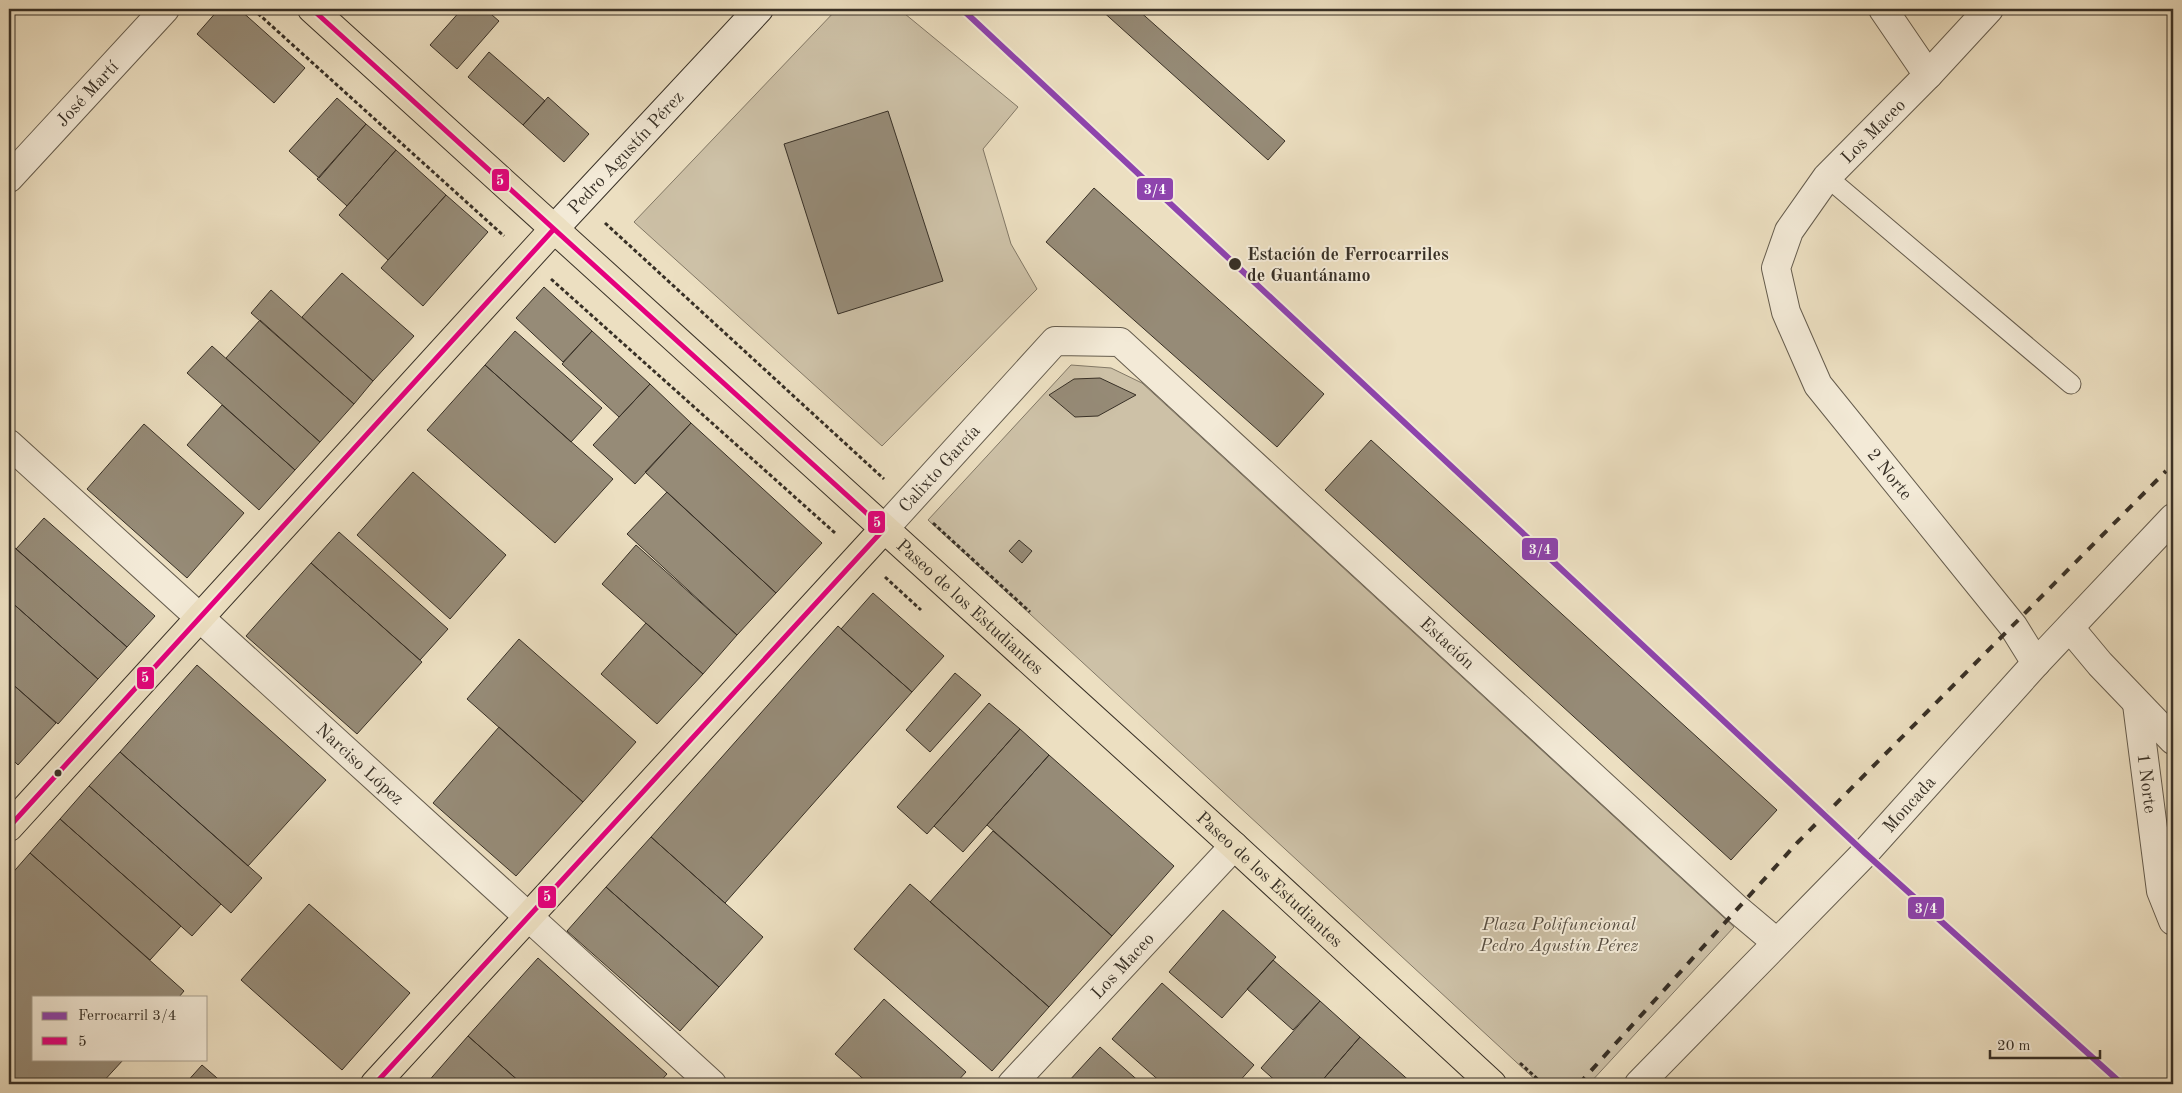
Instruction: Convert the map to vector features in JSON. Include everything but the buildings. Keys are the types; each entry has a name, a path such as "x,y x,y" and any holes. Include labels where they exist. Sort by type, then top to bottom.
{"main road":[{"name":"Paseo de los Estudiantes","path":"312,9 1234,846 1492,1084"},
{"name":"Pedro Agustín Pérez","path":"9,827 554,230"},
{"name":"Calixto García","path":"375,1084 884,529"}],"street":[{"name":"José Martí","path":"9,178 165,9"},
{"name":"Pedro Agustín Pérez","path":"554,230 758,9"},
{"path":"1883,9 1928,75"},
{"name":"Los Maceo","path":"1776,268 1789,231 1827,177 1928,75 1989,9"},
{"name":"2 Norte","path":"1776,268 1786,312 1818,385 2013,626 2036,663"},
{"name":"Calixto García","path":"884,529 1055,341 1120,342"},
{"name":"Estación","path":"1120,342 1738,910 1776,942"},
{"name":"Narciso López","path":"9,444 712,1084"},
{"name":"Moncada","path":"1639,1084 1865,853 2036,663 2173,518"},
{"path":"2070,628 2100,664 2173,740"},
{"name":"1 Norte","path":"2138,704 2161,891 2173,921"},
{"name":"Los Maceo","path":"1012,1084 1234,846"}],"lane":[{"path":"1827,177 2071,384"}],"green space":[{"path":"837,9 899,9 1018,107 983,149 1011,244 1037,289 882,446 634,222"},
{"name":"Plaza Polifuncional Pedro Agustín Pérez","path":"1071,365 1111,368 1142,383 1734,927 1589,1084 1540,1084 928,520"}],"railway":[{"path":"1579,1084 1797,843 2166,471"}],"rail line":[{"name":"3/4","path":"962,9 1865,853 2122,1084"}],"transit line":[{"name":"5","path":"312,9 884,529 375,1084"},
{"name":"5","path":"9,827 554,229"}],"place":[{"name":"Estación de Ferrocarriles de Guantánamo","path":"1235,264"}]}
